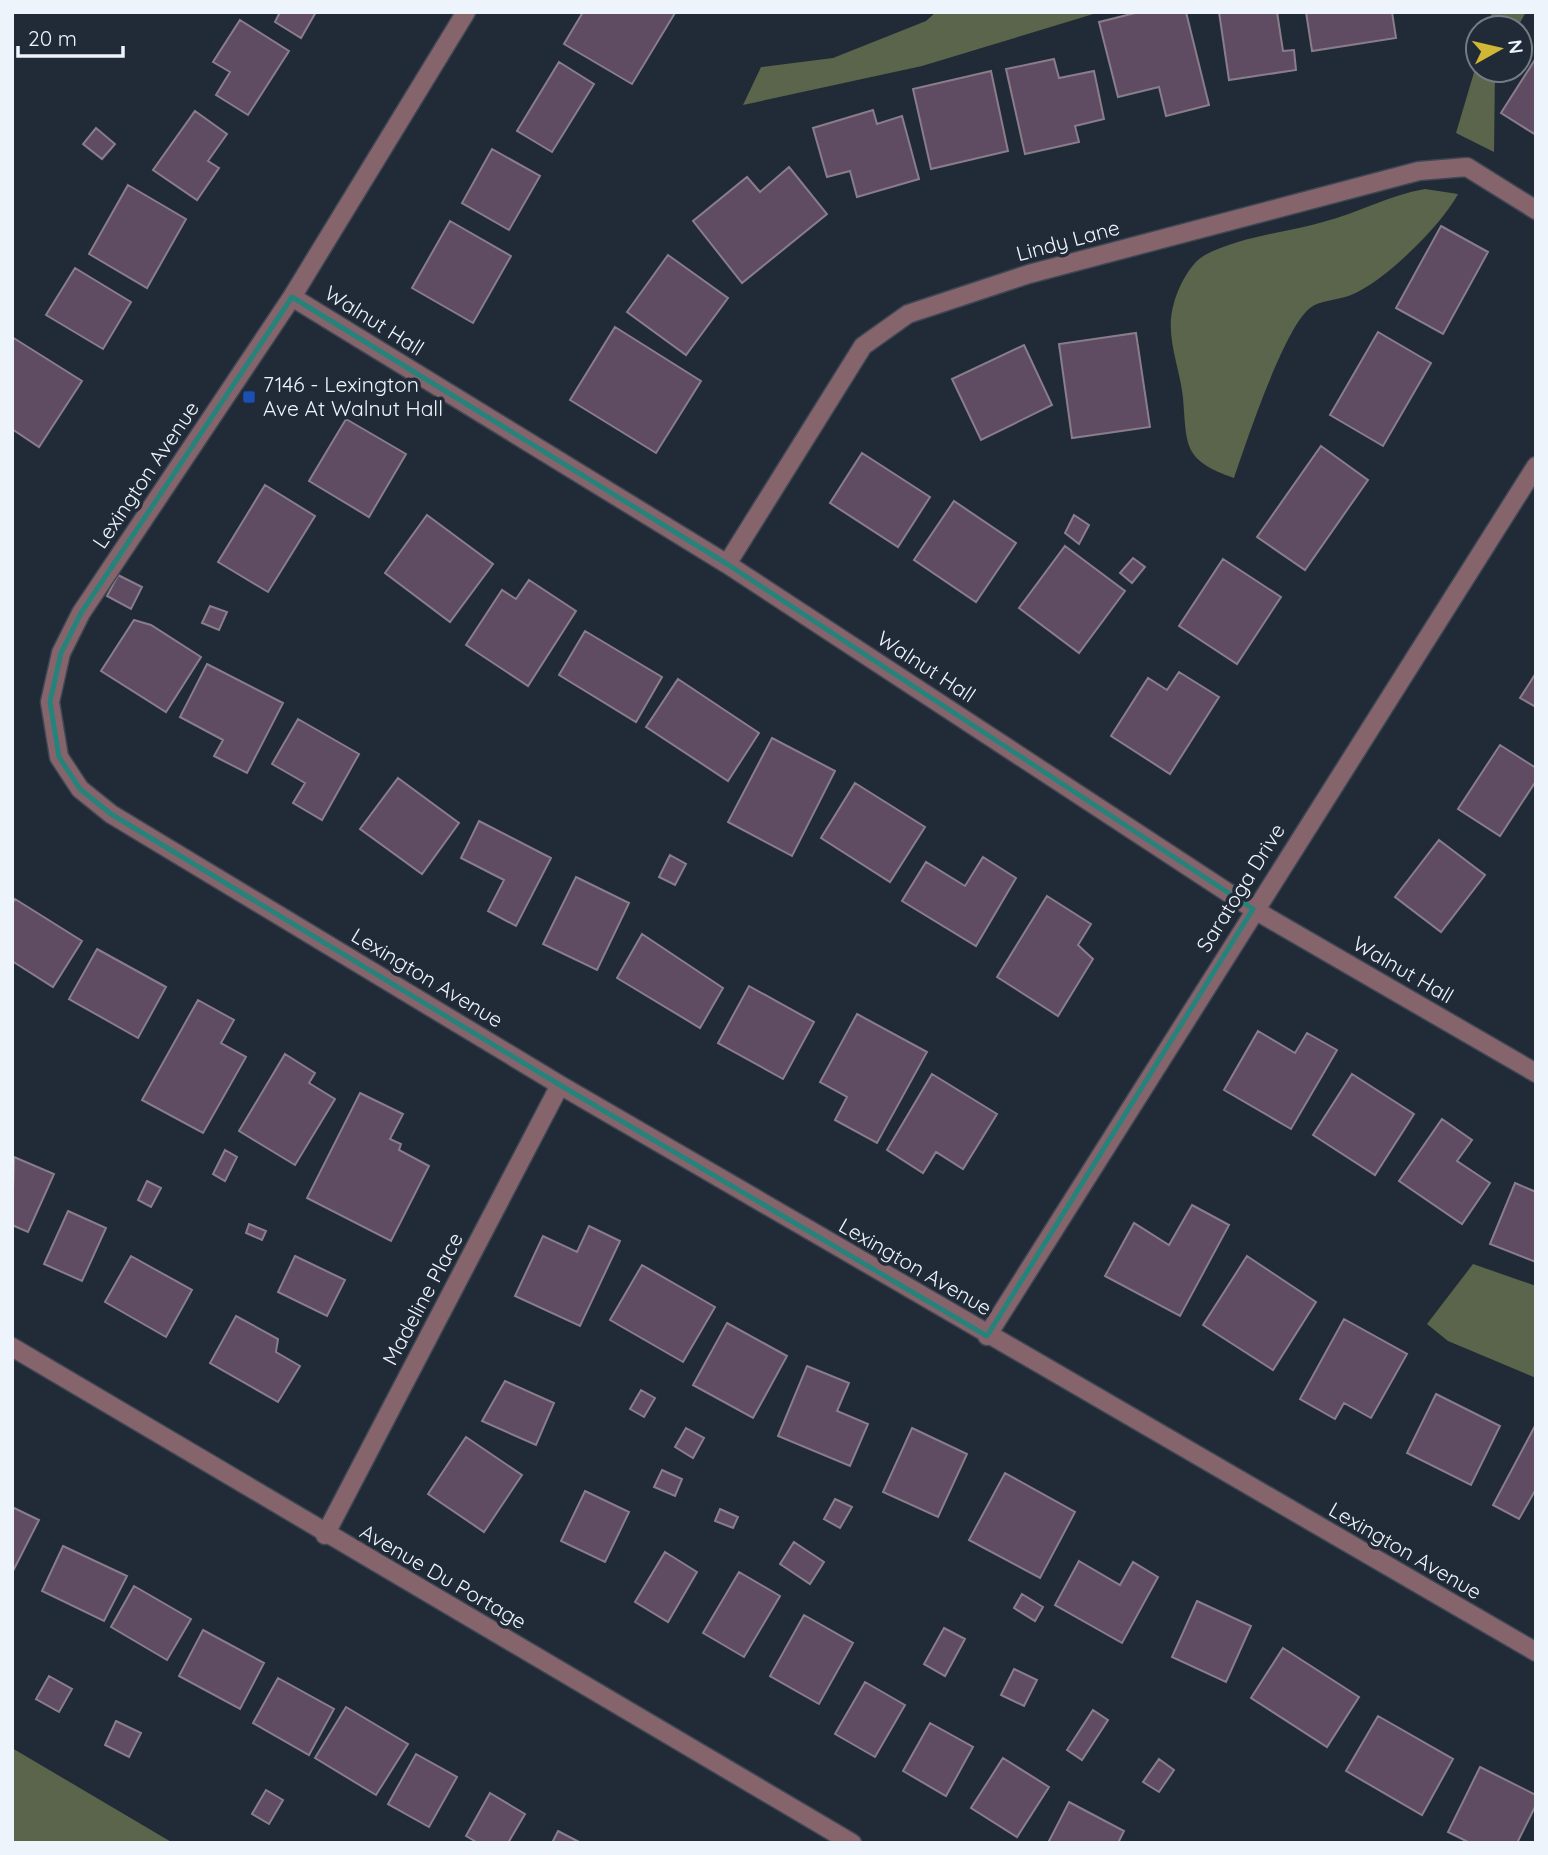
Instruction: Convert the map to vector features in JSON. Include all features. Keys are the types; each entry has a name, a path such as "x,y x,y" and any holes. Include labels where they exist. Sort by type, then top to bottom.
{"street":[{"name":"Lexington Avenue","path":"466,12 292,297 80,613 61,653 50,702 59,757 80,789 111,814 560,1085 987,1336 1536,1652"},
{"name":"Lindy Lane","path":"727,564 863,346 908,314 1029,274 1419,171 1467,167 1536,210"},
{"name":"Walnut Hall","path":"292,297 727,564 1254,909 1536,1073"},
{"name":"Saratoga Drive","path":"987,1336 1536,466"},
{"name":"Madeline Place","path":"326,1535 560,1085"},
{"name":"Avenue Du Portage","path":"12,1347 326,1535 852,1843"}],"highlighted area":[{"path":"292,297 727,564 1253,909 987,1336 560,1085 111,814 80,789 59,757 50,702 61,653 81,613"}],"green space":[{"path":"936,12 1100,12 922,66 743,105 761,67 833,58 926,21"},
{"path":"1492,12 1526,12 1525,14"},
{"path":"1471,84 1495,84 1494,152 1456,133"},
{"path":"1425,189 1458,194 1425,237 1395,266 1351,295 1310,308 1289,338 1278,361 1234,478 1205,465 1191,450 1187,440 1171,327 1176,297 1185,276 1194,264 1205,255 1234,243 1323,222 1399,195"},
{"path":"1473,1264 1536,1286 1536,1378 1448,1341 1427,1324"},
{"path":"12,1748 173,1843 12,1843"}],"building":[{"path":"280,12 316,12 301,38 275,22"},
{"path":"583,12 675,13 632,84 564,44"},
{"path":"1139,12 1186,12 1209,105 1166,116 1159,87 1118,97 1099,22"},
{"path":"1219,12 1277,12 1283,51 1294,50 1296,70 1229,80"},
{"path":"1306,12 1392,12 1396,38 1312,51"},
{"path":"240,20 289,51 248,115 216,95 230,72 213,62"},
{"path":"1536,58 1536,135 1501,113 1519,84 1534,84"},
{"path":"1054,59 1059,78 1094,71 1104,119 1075,126 1079,142 1025,154 1006,69"},
{"path":"559,62 594,84 552,152 517,131"},
{"path":"991,71 1008,151 931,169 913,89"},
{"path":"873,110 877,124 902,116 919,179 857,197 850,171 827,177 813,128"},
{"path":"195,111 227,134 208,161 219,168 197,200 153,170"},
{"path":"96,128 115,144 102,159 83,144"},
{"path":"492,149 540,176 509,230 462,203"},
{"path":"789,167 827,214 742,283 693,221 747,177 760,192"},
{"path":"128,185 186,219 147,288 89,254"},
{"path":"450,221 511,256 473,323 412,288"},
{"path":"1441,226 1488,252 1443,334 1396,308"},
{"path":"668,255 728,298 686,355 627,312"},
{"path":"75,268 131,302 103,349 46,315"},
{"path":"615,327 701,381 656,453 570,400"},
{"path":"1378,332 1431,363 1383,446 1330,415"},
{"path":"1136,333 1150,427 1072,438 1059,344"},
{"path":"12,337 82,381 39,447 12,429"},
{"path":"1024,345 1052,405 981,440 952,379"},
{"path":"346,419 406,454 369,517 309,481"},
{"path":"1321,446 1368,480 1305,570 1257,537"},
{"path":"862,453 930,497 898,547 830,503"},
{"path":"265,485 315,516 268,592 218,562"},
{"path":"954,501 1016,543 976,602 914,560"},
{"path":"427,515 493,564 450,622 385,573"},
{"path":"1074,515 1089,525 1079,544 1065,533"},
{"path":"1065,546 1125,591 1079,653 1019,608"},
{"path":"1133,558 1145,567 1132,583 1120,573"},
{"path":"1223,559 1281,597 1237,664 1179,626"},
{"path":"118,575 142,587 131,609 107,596"},
{"path":"529,580 576,611 528,686 466,645 502,590 516,599"},
{"path":"210,606 227,612 219,630 202,623"},
{"path":"134,620 151,625 201,657 166,712 101,671"},
{"path":"585,631 662,677 636,722 559,675"},
{"path":"207,664 283,703 247,773 214,756 223,740 180,717"},
{"path":"1179,672 1219,697 1170,774 1111,736 1148,678 1167,690"},
{"path":"1536,673 1536,707 1520,698"},
{"path":"678,679 759,733 728,781 646,727"},
{"path":"298,719 359,754 322,820 293,803 305,783 272,764"},
{"path":"772,738 835,771 792,856 728,822"},
{"path":"1500,745 1536,768 1536,781 1500,836 1458,809"},
{"path":"398,778 459,823 422,874 360,829"},
{"path":"855,783 925,827 890,882 821,838"},
{"path":"479,821 551,858 516,926 488,911 504,880 461,858"},
{"path":"1439,840 1485,875 1441,932 1395,897"},
{"path":"670,855 686,864 675,885 659,877"},
{"path":"983,857 1016,878 976,946 902,901 926,862 965,886"},
{"path":"576,877 629,903 597,970 543,944"},
{"path":"1047,896 1091,924 1078,945 1093,959 1058,1016 997,977"},
{"path":"15,899 82,941 53,987 12,961 12,904"},
{"path":"642,934 723,988 700,1028 617,978"},
{"path":"97,949 166,987 138,1038 69,999"},
{"path":"749,986 814,1022 783,1079 718,1043"},
{"path":"198,1000 234,1020 221,1043 246,1057 203,1133 142,1100"},
{"path":"857,1014 927,1052 877,1143 835,1120 847,1097 820,1082"},
{"path":"1258,1031 1295,1053 1307,1033 1337,1050 1291,1129 1224,1090"},
{"path":"285,1054 315,1073 309,1083 335,1099 295,1165 239,1131"},
{"path":"932,1074 997,1114 963,1169 936,1152 923,1173 887,1150"},
{"path":"1352,1074 1414,1114 1375,1175 1313,1135"},
{"path":"360,1093 403,1114 390,1139 401,1144 399,1150 429,1166 391,1241 307,1198"},
{"path":"1442,1119 1472,1140 1457,1161 1490,1183 1462,1224 1399,1181"},
{"path":"225,1150 237,1157 225,1181 213,1174"},
{"path":"14,1157 54,1174 28,1232 12,1225"},
{"path":"147,1181 161,1188 151,1207 138,1200"},
{"path":"1515,1183 1536,1192 1536,1262 1490,1244"},
{"path":"1192,1205 1229,1225 1180,1316 1105,1276 1134,1223 1169,1245"},
{"path":"68,1211 106,1228 82,1281 44,1264"},
{"path":"249,1224 266,1231 262,1240 246,1233"},
{"path":"589,1226 620,1241 580,1326 515,1296 543,1236 577,1252"},
{"path":"131,1256 192,1290 166,1337 105,1302"},
{"path":"295,1256 345,1280 327,1316 278,1292"},
{"path":"1247,1256 1316,1302 1273,1370 1203,1325"},
{"path":"642,1265 715,1307 683,1362 610,1320"},
{"path":"236,1316 278,1339 276,1352 300,1366 278,1402 210,1363"},
{"path":"1344,1319 1407,1354 1371,1418 1344,1403 1335,1419 1300,1399"},
{"path":"727,1323 787,1356 753,1418 693,1385"},
{"path":"807,1366 849,1383 837,1411 868,1424 850,1466 778,1436"},
{"path":"505,1381 554,1403 536,1445 482,1421"},
{"path":"641,1390 655,1398 644,1417 630,1409"},
{"path":"1436,1394 1500,1426 1471,1485 1407,1453"},
{"path":"1536,1424 1536,1489 1519,1519 1493,1505"},
{"path":"686,1428 704,1438 693,1458 675,1447"},
{"path":"912,1428 967,1454 938,1517 883,1492"},
{"path":"466,1437 522,1475 484,1532 428,1494"},
{"path":"662,1470 682,1479 675,1496 654,1487"},
{"path":"1005,1473 1075,1512 1040,1578 969,1540"},
{"path":"585,1491 629,1512 605,1562 561,1541"},
{"path":"835,1499 852,1507 840,1528 824,1519"},
{"path":"12,1507 39,1520 12,1573"},
{"path":"720,1509 738,1517 733,1528 715,1521"},
{"path":"794,1542 824,1562 810,1584 780,1564"},
{"path":"63,1546 127,1576 104,1621 42,1591"},
{"path":"665,1552 697,1572 668,1622 635,1602"},
{"path":"1079,1561 1120,1585 1133,1562 1158,1577 1122,1643 1055,1605"},
{"path":"739,1572 780,1596 744,1657 703,1633"},
{"path":"134,1586 191,1619 167,1660 111,1627"},
{"path":"1022,1594 1043,1607 1035,1621 1014,1608"},
{"path":"1197,1601 1251,1626 1226,1682 1172,1657"},
{"path":"804,1615 853,1643 819,1704 770,1676"},
{"path":"944,1628 965,1639 945,1676 924,1664"},
{"path":"203,1630 264,1663 240,1709 179,1676"},
{"path":"1283,1648 1359,1697 1327,1747 1251,1698"},
{"path":"1014,1669 1037,1680 1024,1706 1001,1695"},
{"path":"49,1676 72,1689 59,1712 36,1699"},
{"path":"278,1678 334,1709 309,1755 253,1723"},
{"path":"865,1682 905,1705 875,1757 835,1734"},
{"path":"346,1707 408,1744 376,1795 315,1758"},
{"path":"1093,1710 1108,1720 1082,1760 1067,1750"},
{"path":"1378,1716 1453,1759 1422,1815 1346,1771"},
{"path":"116,1721 141,1733 129,1757 105,1745"},
{"path":"930,1723 973,1747 946,1796 903,1771"},
{"path":"416,1754 457,1777 429,1827 388,1804"},
{"path":"1003,1758 1049,1787 1017,1837 971,1808"},
{"path":"1159,1759 1174,1770 1159,1792 1143,1782"},
{"path":"1480,1767 1536,1795 1536,1805 1517,1843 1470,1843 1448,1832"},
{"path":"266,1790 283,1800 269,1824 252,1814"},
{"path":"490,1793 525,1814 508,1843 478,1843 466,1836"},
{"path":"1069,1802 1124,1831 1118,1843 1048,1843"},
{"path":"558,1831 581,1843 552,1843"}],"place":[{"name":"7146 - Lexington Ave At Walnut Hall","path":"249,397"}]}
